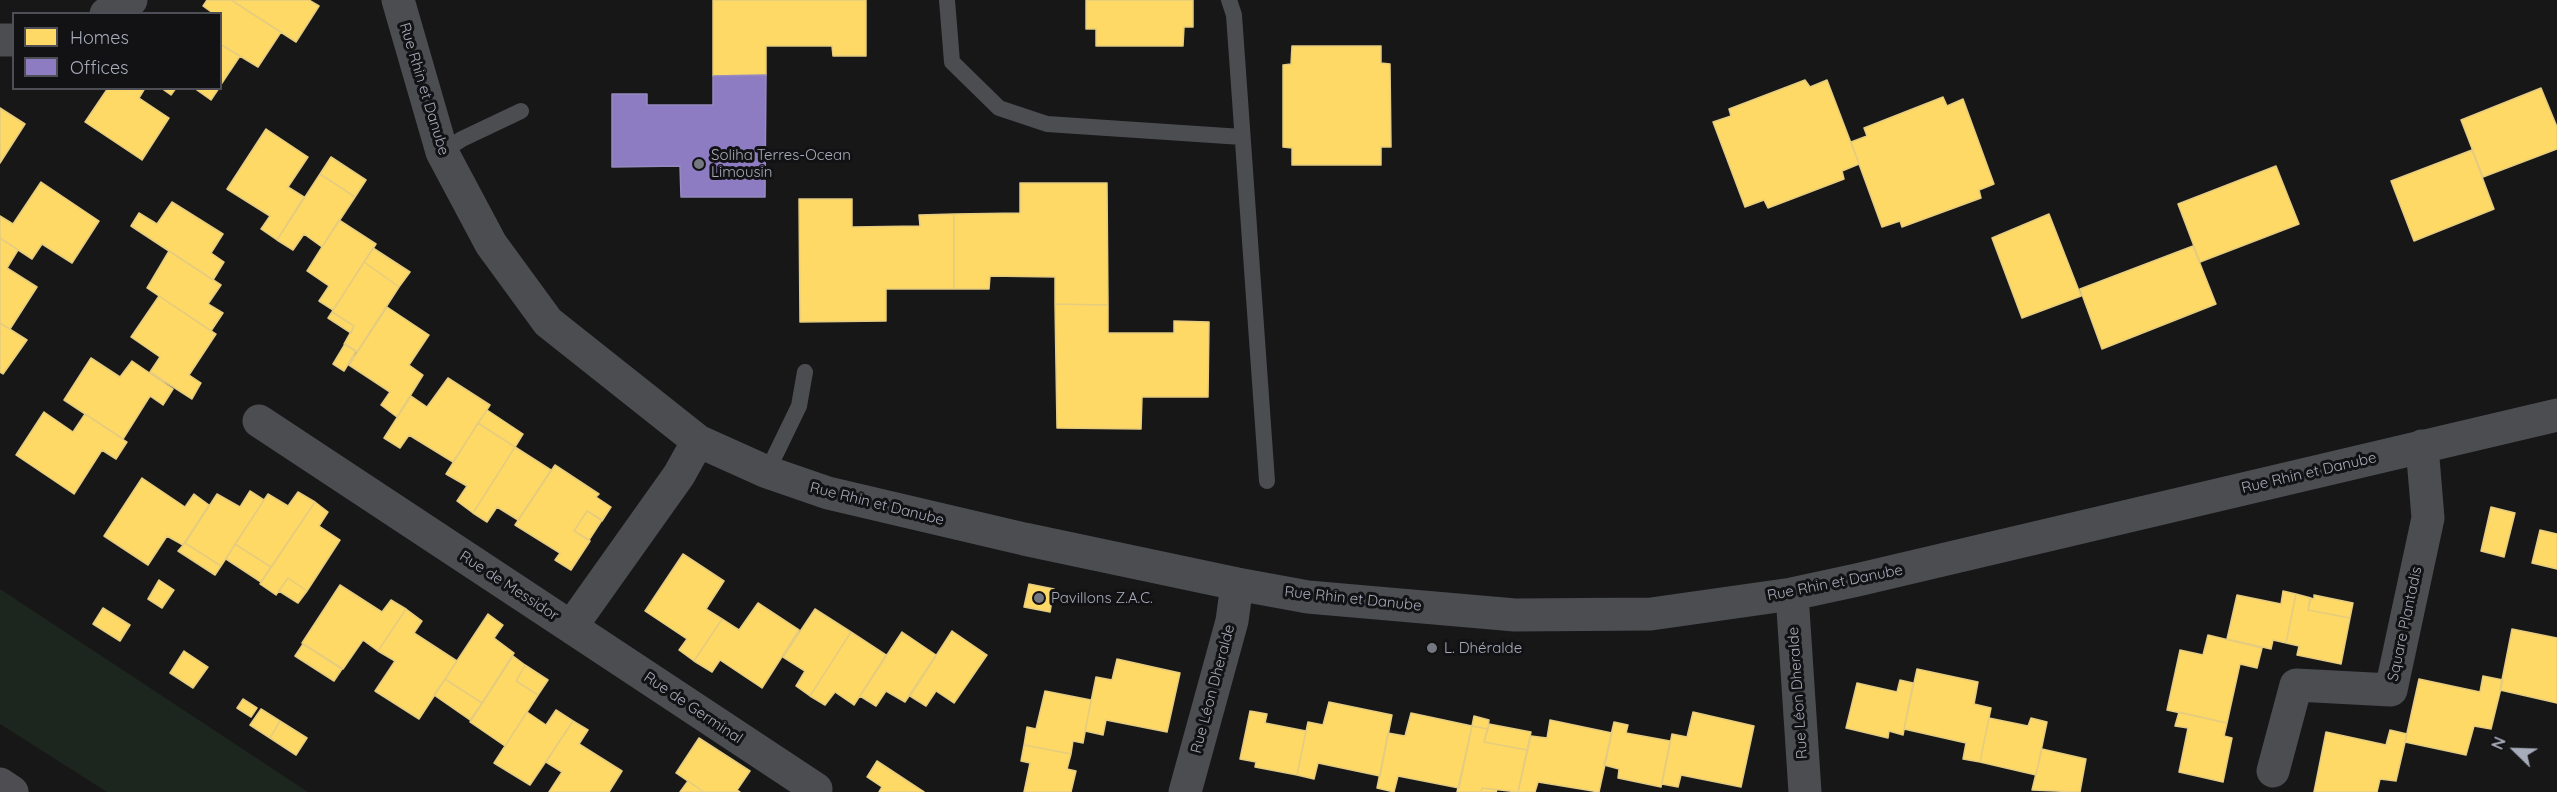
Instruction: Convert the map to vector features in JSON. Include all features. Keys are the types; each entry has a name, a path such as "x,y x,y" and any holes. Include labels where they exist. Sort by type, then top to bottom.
{"highway":[{"path":"0,784 12,792"}],"street":[{"path":"110,12 131,0"},
{"name":"Rue Rhin et Danube","path":"398,0 442,152 491,244 548,322 698,441 766,472 828,493 1024,539 1237,584 1308,597 1515,615 1651,614 1792,594 1857,580 2557,415"},
{"name":"Rue de Messidor","path":"259,421 571,627 679,475 698,441"},
{"name":"Square Plantadis","path":"2273,771 2296,685 2391,690 2428,518 2422,446"},
{"name":"Rue Léon Dheralde","path":"1185,792 1232,621 1237,584"},
{"name":"Rue Léon Dheralde","path":"1792,594 1805,792"},
{"name":"Rue de Germinal","path":"571,627 815,791"}],"lane":[{"path":"947,0 952,62 999,108 1047,124 1242,137"},
{"path":"1229,0 1234,15 1267,482"},
{"path":"442,152 462,139 521,111"},
{"path":"766,472 799,406 805,372"}],"shaded area":[{"path":"0,589 308,792 107,792 0,724"}],"building: Homes":[{"path":"207,0 231,0 281,32 258,67 222,45 222,12 211,12 203,6"},
{"path":"231,0 309,0 319,6 296,42"},
{"path":"713,0 866,0 866,56 833,56 832,46 766,46 766,75 713,76"},
{"path":"1086,0 1193,0 1193,27 1184,27 1183,46 1096,46 1096,29 1086,29"},
{"path":"222,45 240,56 222,83"},
{"path":"1292,46 1381,46 1381,63 1390,64 1391,147 1381,147 1381,165 1292,165 1292,148 1283,147 1283,65 1291,64"},
{"path":"1805,80 1810,87 1827,80 1859,164 1842,171 1844,179 1768,208 1764,200 1745,207 1713,122 1731,116 1729,109"},
{"path":"2541,88 2557,127 2557,149 2483,177 2461,120"},
{"path":"107,90 144,90 139,98 169,118 142,160 85,122"},
{"path":"164,90 175,90 171,95"},
{"path":"197,90 218,90 211,100"},
{"path":"1943,97 1947,106 1963,99 1994,184 1979,190 1981,198 1902,227 1900,221 1882,227 1851,142 1867,136 1864,128"},
{"path":"0,108 25,124 0,163"},
{"path":"266,129 308,157 288,187 304,197 277,240 261,229 270,216 227,189"},
{"path":"2472,150 2494,209 2414,241 2391,181"},
{"path":"331,157 366,180 355,197 320,174"},
{"path":"2276,166 2299,224 2200,262 2178,204"},
{"path":"320,174 355,197 322,247 304,234 293,250 277,240"},
{"path":"41,182 99,221 72,263 42,244 32,259 0,238 0,216 13,224"},
{"path":"1020,183 1107,183 1108,305 1055,304 1055,277 990,276 989,289 954,289 954,214 1020,213"},
{"path":"799,199 852,199 852,227 920,226 919,215 954,214 954,289 886,289 886,321 800,322"},
{"path":"172,202 223,234 211,253 224,262 213,280 131,226 139,213 157,224"},
{"path":"2049,214 2081,296 2022,318 1992,238"},
{"path":"339,220 376,244 333,310 319,301 329,286 307,271"},
{"path":"0,238 18,250 7,268 37,287 10,329 0,323"},
{"path":"2193,246 2216,304 2102,349 2080,289"},
{"path":"373,248 410,272 399,287 364,262"},
{"path":"169,251 221,285 208,304 223,313 211,331 147,288"},
{"path":"364,262 399,287 357,352 344,344 354,326 332,312"},
{"path":"159,296 216,334 189,375 201,383 192,399 150,372 160,357 131,337"},
{"path":"1055,304 1108,305 1108,333 1174,333 1174,321 1209,322 1208,397 1142,397 1141,429 1057,428"},
{"path":"387,307 429,335 409,365 423,375 397,417 381,405 390,392 349,365"},
{"path":"332,312 354,326 351,333 328,318"},
{"path":"0,323 27,340 3,374 0,372"},
{"path":"345,344 356,351 344,371 333,364"},
{"path":"91,358 120,377 132,361 173,389 163,405 150,396 123,439 64,400"},
{"path":"448,378 490,405 453,462 409,435 400,448 384,438 411,396 427,407"},
{"path":"487,410 523,434 515,447 478,423"},
{"path":"44,412 73,432 85,414 127,442 116,459 102,450 74,494 16,455"},
{"path":"478,423 515,447 473,513 457,501 467,486 446,474"},
{"path":"515,447 551,470 518,520 497,507 487,522 473,513"},
{"path":"555,465 599,494 596,497 611,507 602,521 587,511 574,531 590,541 571,570 555,560 560,553 515,525"},
{"path":"142,478 185,507 194,494 209,505 183,545 167,536 148,565 104,536"},
{"path":"250,491 264,500 221,566 185,543 217,494 240,507"},
{"path":"298,492 315,502 271,567 235,544 268,494 288,506"},
{"path":"315,502 328,512 319,526 340,540 307,591 288,578 276,595 260,584"},
{"path":"2491,507 2515,513 2504,557 2481,551"},
{"path":"587,511 602,520 589,540 574,531"},
{"path":"2540,530 2557,534 2557,569 2532,563"},
{"path":"185,543 221,566 215,575 178,551"},
{"path":"235,544 271,567 261,582 226,559"},
{"path":"683,554 724,581 706,609 722,619 694,661 679,650 687,639 645,611"},
{"path":"288,578 307,591 298,603 279,591"},
{"path":"159,580 174,590 162,608 148,599"},
{"name":"Pavillons Z.A.C.","path":"1029,584 1054,589 1050,612 1024,607"},
{"path":"340,585 382,612 391,600 406,609 378,651 363,640 343,669 302,643"},
{"path":"2283,591 2296,594 2286,643 2273,640 2271,649 2227,639 2237,595 2281,604"},
{"path":"2296,594 2311,598 2308,610 2350,618 2341,664 2297,655 2299,646 2286,643"},
{"path":"2314,595 2353,603 2350,618 2308,610 2310,598 2314,599"},
{"path":"758,603 799,630 762,688 720,660 712,672 694,661 722,619 739,630"},
{"path":"103,608 130,625 120,641 93,624"},
{"path":"406,609 422,621 414,633 457,661 419,719 375,691 395,661 378,651"},
{"path":"815,609 851,632 810,696 796,686 805,671 783,657"},
{"path":"488,614 503,625 494,638 514,653 482,703 445,679"},
{"path":"2512,629 2557,638 2557,703 2500,690"},
{"path":"952,631 987,655 954,703 936,691 926,706 910,696"},
{"path":"851,632 886,655 854,705 835,692 825,705 810,696"},
{"path":"902,632 936,655 905,702 886,691 876,706 860,696"},
{"path":"2208,635 2262,648 2257,668 2240,664 2227,723 2167,710 2180,650 2203,655"},
{"path":"303,644 342,669 334,681 295,656"},
{"path":"184,651 208,667 193,688 170,673"},
{"path":"513,656 525,665 516,681 538,695 505,746 470,722"},
{"path":"1117,659 1180,673 1167,732 1106,720 1103,735 1085,731 1096,677 1112,680"},
{"path":"525,665 548,680 538,695 516,681"},
{"path":"1917,669 1978,682 1974,704 1991,708 1980,762 1963,759 1966,743 1904,729"},
{"path":"2483,676 2503,680 2491,729 2474,726 2466,755 2405,742 2419,679 2480,692"},
{"path":"445,679 482,703 470,720 434,695"},
{"path":"1900,680 1913,683 1903,735 1889,731 1888,738 1846,728 1857,683 1897,692"},
{"path":"1045,691 1091,700 1083,743 1073,741 1071,754 1024,745 1027,727 1036,729"},
{"path":"243,699 257,708 251,717 237,708"},
{"path":"1329,702 1392,715 1380,776 1318,763 1314,779 1297,775 1308,722 1323,725"},
{"path":"261,709 280,721 270,738 250,725"},
{"path":"556,710 573,721 530,785 494,763 527,712 546,725"},
{"path":"1250,711 1267,714 1265,723 1306,731 1297,775 1255,767 1256,762 1240,759"},
{"path":"1693,712 1754,726 1741,787 1681,775 1678,787 1662,784 1672,734 1687,737"},
{"path":"2179,712 2227,723 2224,736 2232,738 2223,782 2179,772 2188,728 2175,726"},
{"path":"1411,713 1472,726 1459,788 1398,776 1394,792 1377,788 1388,733 1405,736"},
{"path":"1474,716 1489,720 1488,729 1472,726"},
{"path":"1989,718 2028,726 2031,718 2047,722 2036,775 1980,762"},
{"path":"1550,720 1612,733 1599,792 1538,782 1535,792 1518,792 1531,736 1547,738"},
{"path":"280,721 307,738 296,755 270,738"},
{"path":"573,721 588,730 579,744 622,771 609,792 549,792 562,772 546,762"},
{"path":"1614,722 1628,725 1626,733 1670,741 1661,787 1618,778 1619,769 1604,765"},
{"path":"1489,724 1531,732 1527,750 1484,742"},
{"path":"1472,726 1488,729 1484,742 1527,750 1518,792 1482,788 1481,792 1457,792"},
{"path":"2390,730 2407,734 2396,781 2380,779 2377,792 2314,792 2326,732 2386,745"},
{"path":"699,738 750,771 737,790 740,792 704,792 676,773"},
{"path":"1024,745 1071,754 1067,769 1076,771 1071,792 1024,792 1030,763 1021,761"},
{"path":"2042,749 2086,759 2080,792 2032,790"},
{"path":"877,761 924,792 879,792 882,787 867,777"},
{"path":"688,781 704,792 680,792"},
{"path":"1482,788 1497,790 1496,792 1481,792"}],"building: Offices":[{"path":"766,75 765,197 681,197 680,166 612,167 612,94 647,94 647,105 713,105 713,76"}],"place":[{"name":"Soliha Terres-Ocean Limousin","path":"699,164"},
{"name":"Pavillons Z.A.C.","path":"1039,598"},
{"name":"L. Dhéralde","path":"1432,648"}]}
